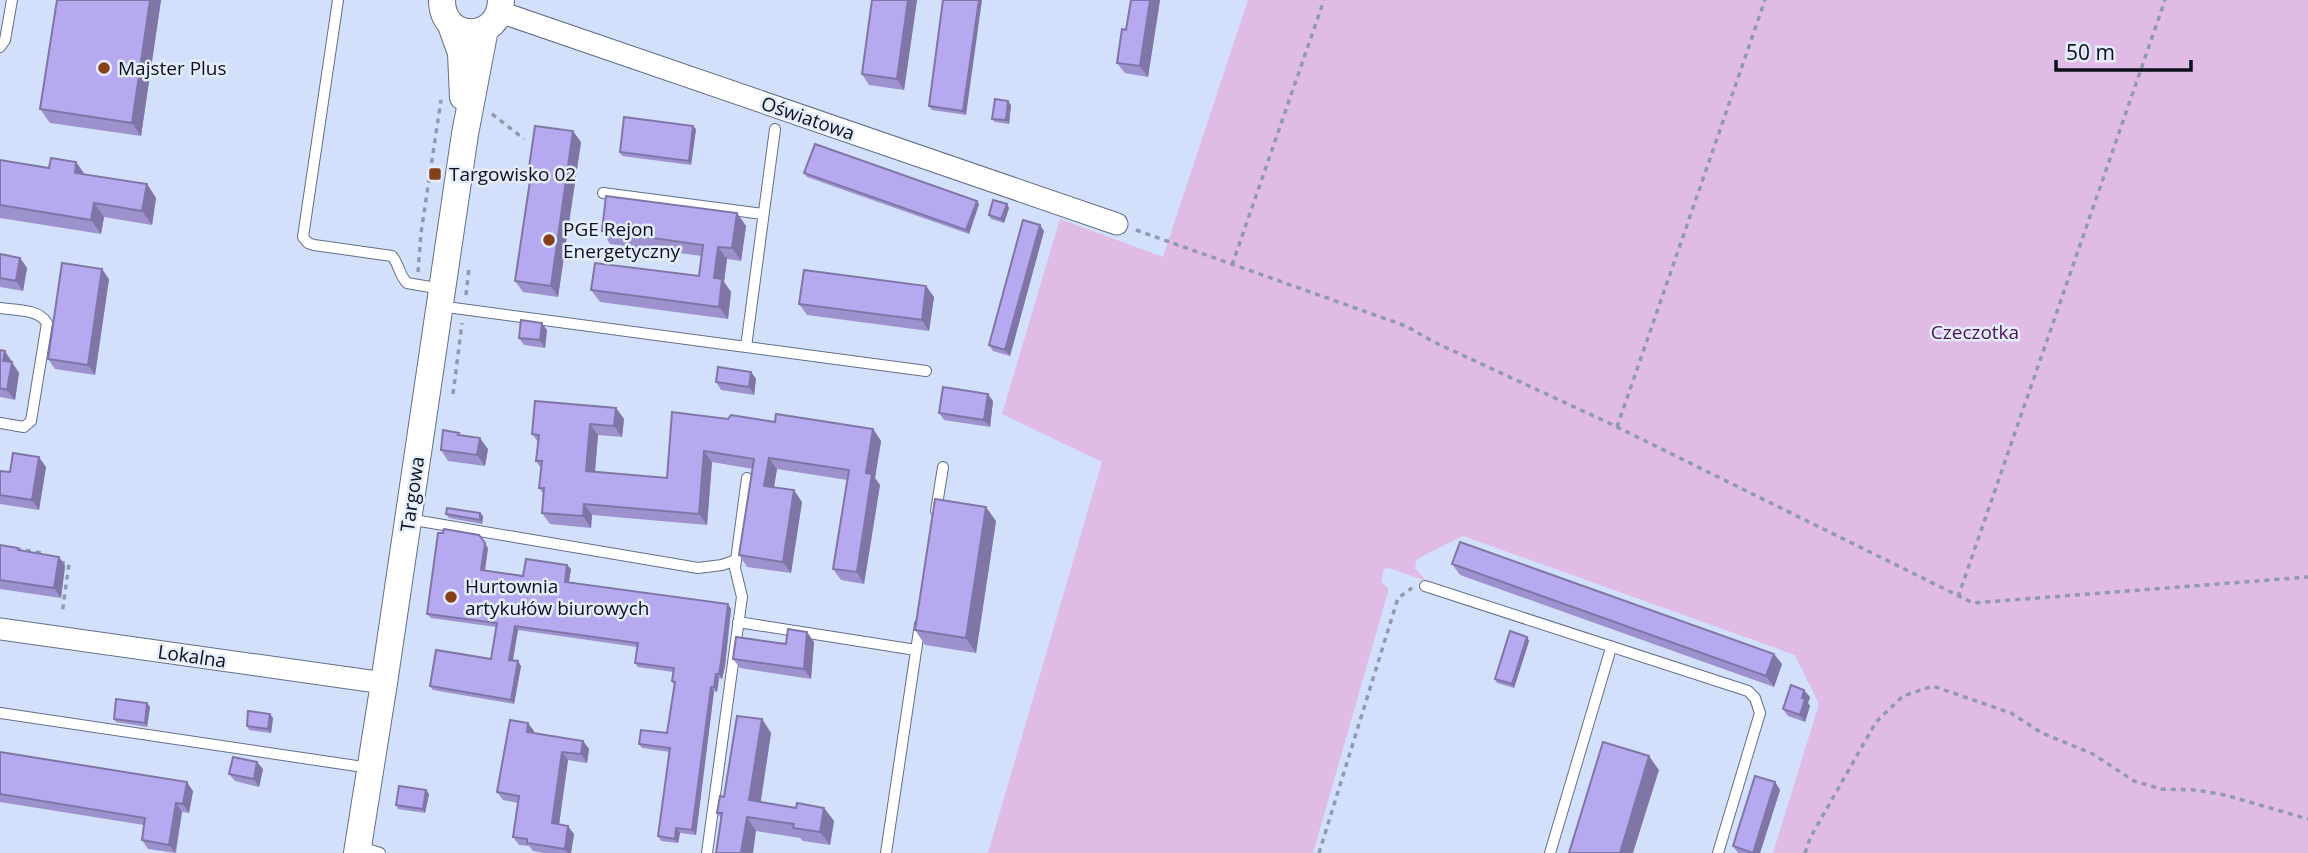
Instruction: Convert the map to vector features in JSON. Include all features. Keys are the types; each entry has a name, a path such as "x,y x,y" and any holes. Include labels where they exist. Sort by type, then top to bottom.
{"street":[{"name":"Targowa","path":"444,6 461,53 465,134"},
{"path":"444,6 464,32 478,32 495,14"},
{"name":"Targowa","path":"365,851 370,768 408,519 433,293 465,134 495,14"},
{"name":"Oświatowa","path":"495,14 1117,224"},
{"name":"Lokalna","path":"0,629 384,683"}],"lane":[{"path":"0,47 5,40 12,0"},
{"path":"338,0 303,237 308,243 392,256 407,283 433,293 746,347 926,371"},
{"path":"746,347 775,129"},
{"path":"603,193 763,214"},
{"path":"0,308 37,314 47,323 32,421 24,427 0,423"},
{"path":"935,519 943,467"},
{"path":"707,853 742,597 734,568 747,478"},
{"path":"408,519 698,568 736,560"},
{"path":"1425,586 1748,691 1755,698 1760,713 1718,853"},
{"path":"886,853 922,611"},
{"path":"738,622 916,650"},
{"path":"1550,853 1611,648"},
{"path":"0,713 370,768"}],"path":[{"path":"1232,265 1324,0"},
{"path":"1616,427 1765,0"},
{"path":"1958,597 2165,0"},
{"path":"433,293 421,233 442,87"},
{"path":"490,113 524,139"},
{"path":"1117,224 1406,326 1973,603 2308,577"},
{"path":"10,548 42,553 45,560"},
{"path":"57,562 69,564 62,614"},
{"path":"1319,853 1398,598 1409,589 1425,586"},
{"path":"1805,853 1810,838 1876,722 1903,696 1933,686 2011,713 2042,733 2093,754 2134,781 2161,789 2196,790 2225,795 2308,819"}],"green space":[{"name":"Czeczotka","path":"1248,0 2308,0 2308,853 1773,853 1819,704 1795,655 1463,536 1417,559 1415,568 1426,581 1389,568 1384,569 1381,582 1388,588 1388,592 1313,853 988,853 1102,462 1002,414 1060,219 1163,257"}],"building":[{"name":"Majster Plus","path":"57,0 150,0 132,123 40,109"},
{"path":"872,0 908,0 897,79 862,74"},
{"path":"943,0 979,0 963,111 929,106"},
{"path":"1131,0 1150,0 1140,66 1117,63 1122,29 1126,30"},
{"path":"995,99 1008,101 1006,120 992,119"},
{"path":"624,117 693,126 689,161 620,152"},
{"name":"PGE Rejon Energetyczny","path":"535,126 573,131 551,286 515,281 531,174 528,174"},
{"path":"815,144 977,201 966,230 804,173"},
{"path":"51,158 76,162 75,173 147,184 142,211 94,203 91,220 0,205 0,160 49,168"},
{"path":"606,196 737,213 732,248 718,247 714,278 722,279 719,307 591,290 595,263 699,276 703,245 602,231"},
{"path":"993,200 1007,204 1001,219 989,215"},
{"path":"1023,220 1040,225 1005,350 989,345"},
{"path":"0,254 20,258 16,281 0,278"},
{"path":"62,263 102,269 88,365 48,359"},
{"path":"804,270 926,286 922,320 799,304"},
{"path":"521,320 542,323 540,340 519,338"},
{"path":"0,350 5,351 3,361 12,362 7,390 0,388"},
{"path":"718,367 751,372 749,387 716,382"},
{"path":"943,387 988,394 984,420 939,413"},
{"path":"535,401 616,408 614,426 590,424 586,471 667,478 672,412 728,419 731,415 775,422 776,414 873,429 866,473 872,474 857,572 833,569 849,470 769,458 764,486 794,490 783,562 739,555 754,459 704,451 699,514 584,504 583,516 542,513 544,488 539,488 542,461 536,461 539,435 532,434"},
{"path":"443,430 480,438 477,455 441,450"},
{"path":"13,453 39,457 32,500 0,495 0,471 10,472"},
{"path":"935,499 986,507 966,638 915,630"},
{"path":"447,508 480,513 480,520 446,514"},
{"path":"444,529 479,535 485,543 481,570 523,576 526,559 567,565 565,582 728,604 719,674 716,674 714,687 711,687 692,830 676,828 675,839 658,836 670,748 639,744 641,730 667,733 675,682 672,681 674,668 635,663 638,643 515,626 509,660 518,661 511,700 430,686 436,650 491,659 497,623 427,614 438,533 443,533"},
{"path":"1460,542 1774,654 1766,676 1452,564"},
{"path":"0,545 59,557 54,588 0,580"},
{"path":"788,629 807,632 804,669 733,659 736,637 786,644"},
{"path":"1510,631 1527,637 1512,684 1495,679"},
{"path":"1791,685 1804,690 1802,698 1805,699 1800,715 1783,709"},
{"path":"116,699 147,703 145,723 114,719"},
{"path":"248,711 270,714 268,729 247,726"},
{"path":"737,716 762,719 749,800 796,808 797,803 824,808 820,832 793,828 794,824 747,817 741,853 716,853 722,813 717,813 720,796 724,797"},
{"path":"510,720 528,723 527,732 583,741 581,754 562,752 552,823 568,826 565,849 527,843 527,839 513,837 519,796 497,792"},
{"path":"1603,742 1649,756 1620,853 1569,853"},
{"path":"0,752 187,782 183,804 176,803 169,845 142,840 145,818 0,794"},
{"path":"233,757 257,762 254,779 229,774"},
{"path":"1755,776 1775,782 1753,853 1733,846"},
{"path":"399,786 426,790 423,809 396,805"}],"place":[{"name":"Majster Plus","path":"104,68"},
{"name":"Targowisko 02","path":"435,174"},
{"name":"PGE Rejon Energetyczny","path":"549,240"},
{"name":"Hurtownia artykułów biurowych","path":"451,597"}]}
